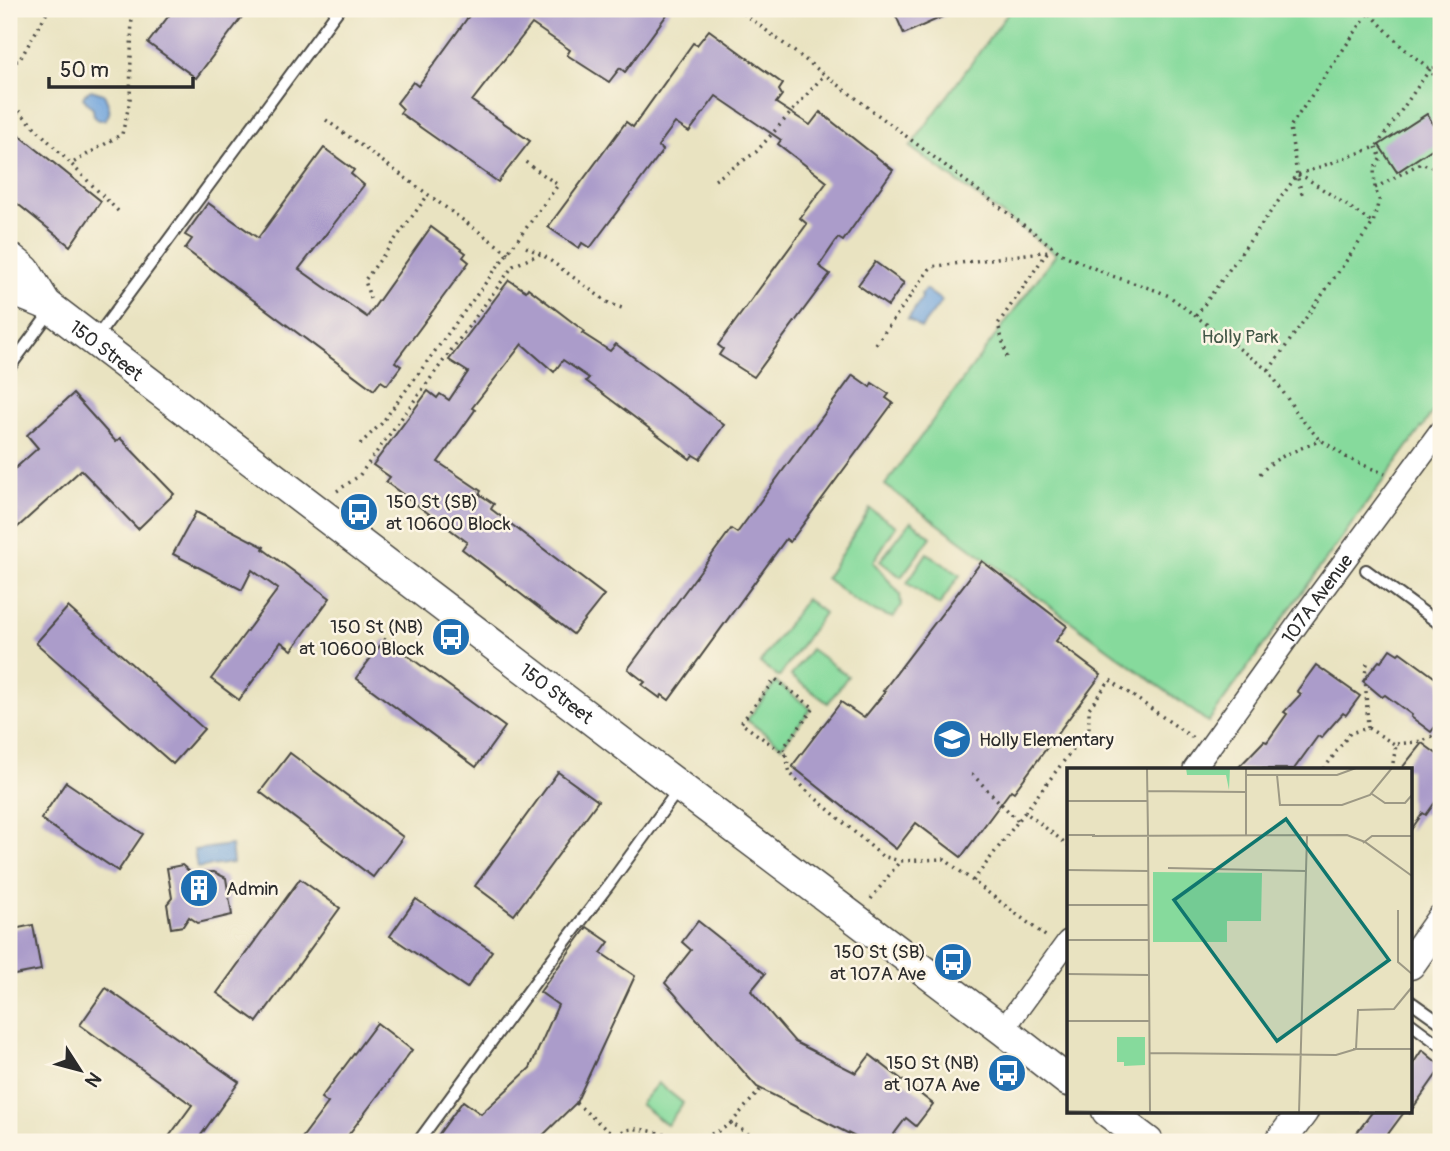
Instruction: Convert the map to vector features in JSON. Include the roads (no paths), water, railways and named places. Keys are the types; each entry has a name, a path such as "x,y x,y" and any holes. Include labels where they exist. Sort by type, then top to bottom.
{"main road":[{"name":"150 Street","path":"9,257 25,270 49,306"},
{"name":"150 Street","path":"9,289 49,306 1067,1079"},
{"path":"1412,961 1441,920"},
{"path":"1108,1112 1148,1142"},
{"path":"1280,1142 1302,1112"}],"street":[{"name":"107A Avenue","path":"1195,768 1441,429"},
{"path":"1003,1030 1060,941"}],"lane":[{"path":"94,341 339,9"},
{"path":"9,368 49,306"},
{"path":"1366,570 1441,625"},
{"path":"418,1142 680,787"},
{"path":"1412,1002 1441,1023"},
{"path":"1412,1024 1441,1046"}],"water":[{"path":"91,90 104,94 109,111 104,120 98,120 94,116 93,109 83,98"},
{"path":"925,289 942,301 921,328 908,319"},
{"path":"231,845 233,863 197,868 194,850"}],"place":[{"name":"150 St (SB) at 10600 Block","path":"359,512"},
{"name":"150 St (NB) at 10600 Block","path":"451,637"},
{"name":"Holly Elementary","path":"952,739"},
{"name":"Admin","path":"199,888"},
{"name":"150 St (SB) at 107A Ave","path":"953,962"},
{"name":"150 St (NB) at 107A Ave","path":"1007,1073"}],"park label":[{"name":"Holly Park","path":"1240,336"}]}
